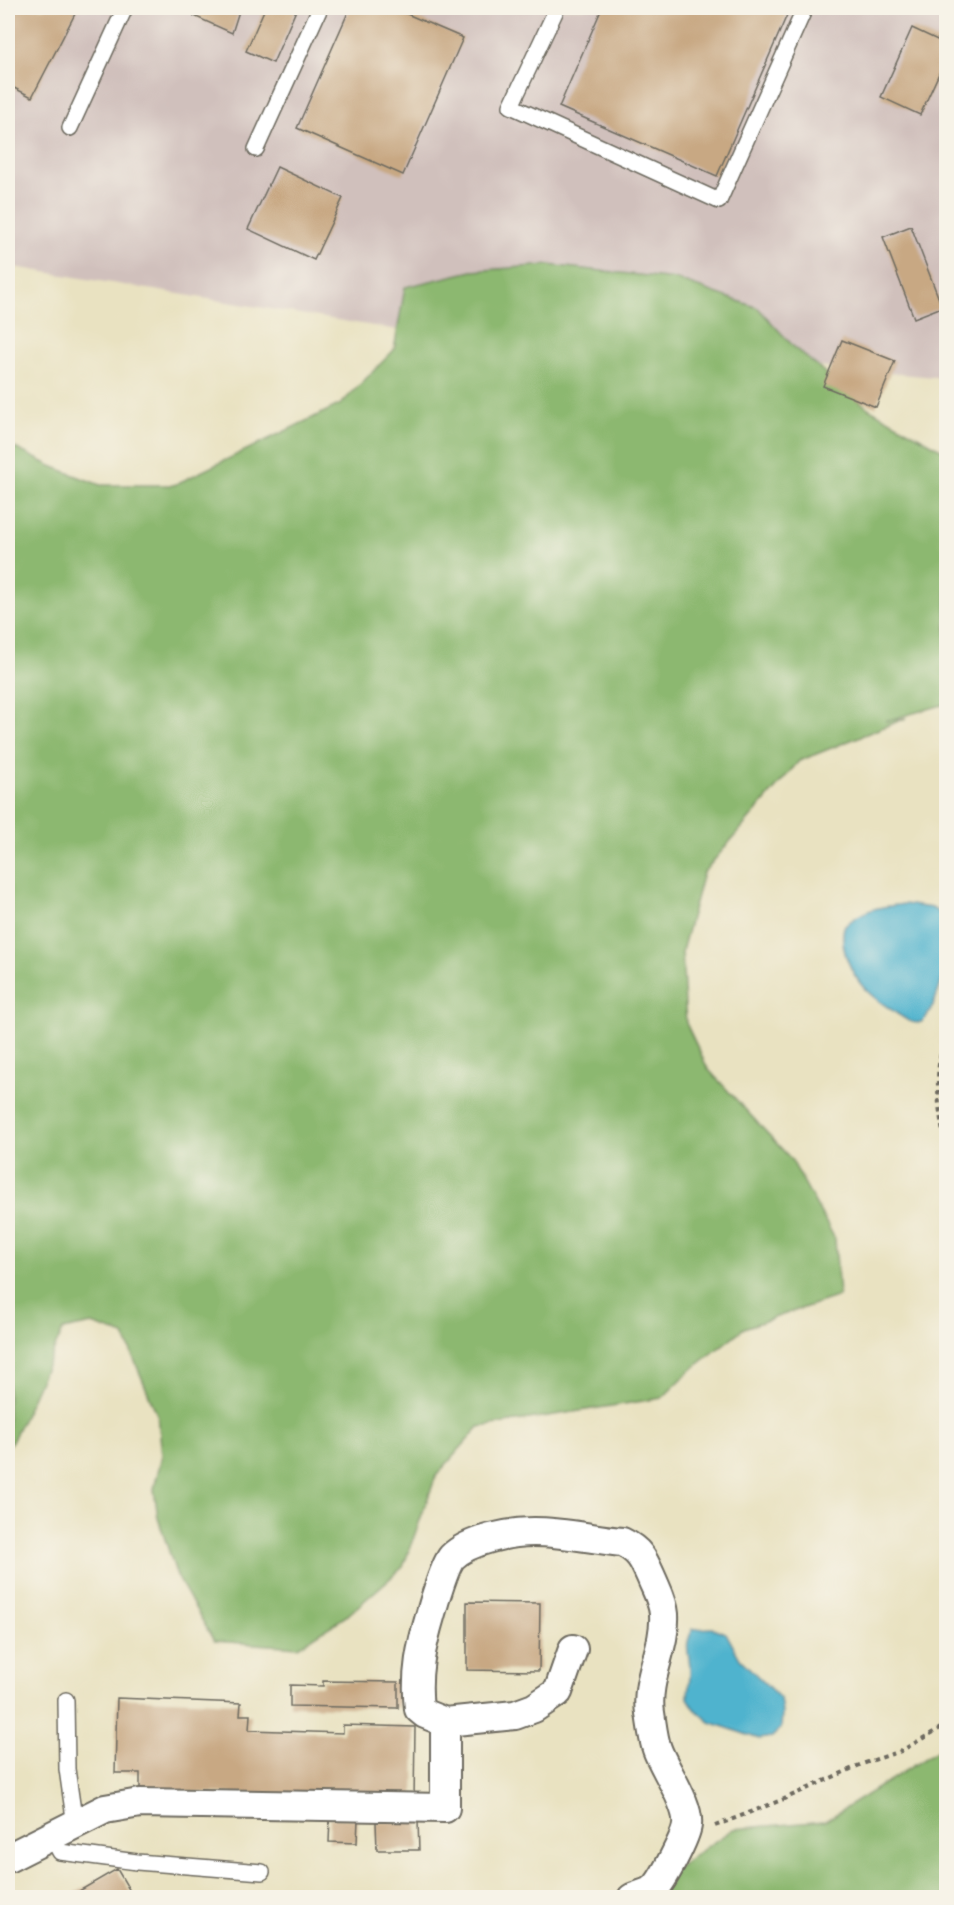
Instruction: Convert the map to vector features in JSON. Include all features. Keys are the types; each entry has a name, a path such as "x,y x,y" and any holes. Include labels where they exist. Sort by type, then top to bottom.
{"street":[{"path":"573,1649 558,1692 534,1708 514,1715 445,1722 419,1709 416,1683 422,1645 434,1603 451,1558 466,1547 494,1537 534,1532 622,1542 634,1547 645,1561 660,1594 664,1612 660,1651 648,1700 656,1747 685,1806 688,1822 683,1842 654,1890 632,1898"},
{"path":"8,1858 105,1809 140,1803 445,1808 445,1722"}],"lane":[{"path":"70,128 125,8"},
{"path":"256,149 320,8"},
{"path":"556,8 512,106 718,201 806,8"},
{"path":"942,8 946,10"},
{"path":"66,1700 67,1769 60,1852 137,1862 262,1872"}],"path":[{"path":"946,1037 939,1064 939,1090 946,1148"},
{"path":"708,1829 784,1799 862,1764 901,1751 946,1725"}],"shaded area":[{"path":"8,8 946,8 946,378 404,331 8,266"}],"green space":[{"path":"548,265 675,279 758,308 795,348 868,408 946,452 946,704 885,721 906,718 799,761 703,873 682,951 686,1023 708,1069 791,1159 835,1239 839,1296 744,1328 691,1370 662,1398 479,1427 436,1476 403,1567 348,1615 298,1647 214,1641 177,1576 158,1518 154,1489 162,1455 158,1417 124,1335 92,1324 63,1330 8,1447 8,440 13,447 51,466 100,485 174,485 341,404 394,350 405,287 472,271"},
{"path":"946,1745 946,1897 633,1898 733,1829 825,1821"}],"water":[{"path":"904,904 932,908 946,917 947,948 944,973 930,1012 921,1022 917,1023 904,1018 866,990 848,961 843,944 844,927 857,916 879,908"},
{"path":"712,1628 726,1633 740,1659 780,1698 781,1728 772,1737 759,1739 710,1722 695,1709 688,1698 690,1666 687,1646 690,1636 693,1629"}],"building":[{"path":"8,8 78,8 32,97 8,85"},
{"path":"199,8 240,8 232,33 194,16"},
{"path":"265,8 297,8 273,63 246,51"},
{"path":"350,8 393,8 463,38 403,175 297,128"},
{"path":"602,8 790,8 717,176 559,107"},
{"path":"912,28 946,44 946,58 920,115 881,97"},
{"path":"277,167 343,198 314,260 248,229"},
{"path":"911,226 942,307 914,318 883,237"},
{"path":"842,340 895,361 876,407 823,386"},
{"path":"467,1602 540,1603 539,1671 467,1670"},
{"path":"323,1681 398,1682 398,1708 290,1706 290,1685 323,1686"},
{"path":"117,1698 241,1703 240,1715 250,1715 249,1730 343,1733 343,1725 415,1727 414,1802 140,1790 140,1773 115,1773"},
{"path":"330,1818 358,1819 357,1843 329,1842"},
{"path":"418,1821 419,1850 377,1850 376,1822"},
{"path":"117,1869 134,1898 67,1898"}]}
